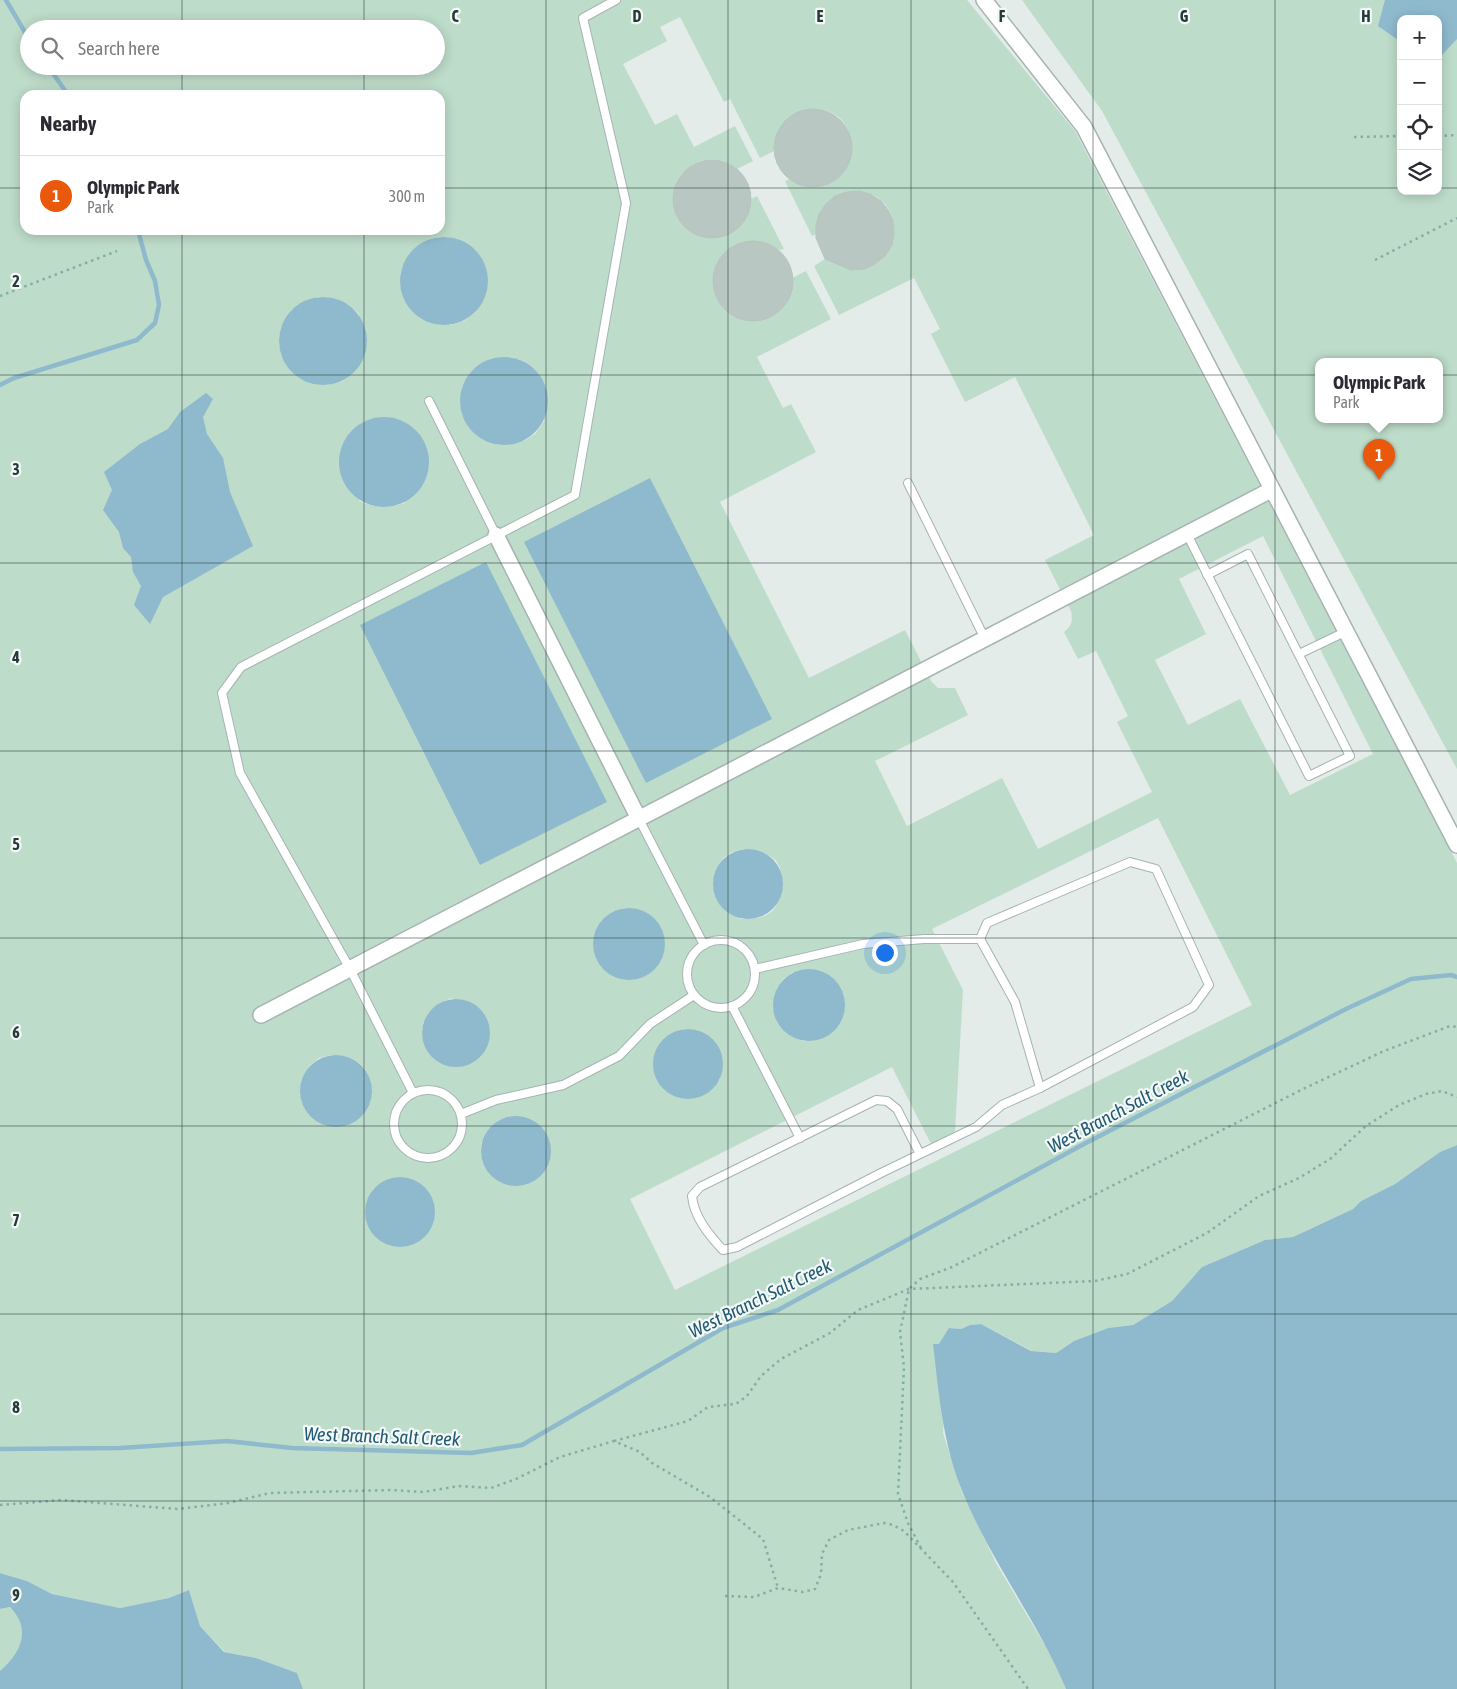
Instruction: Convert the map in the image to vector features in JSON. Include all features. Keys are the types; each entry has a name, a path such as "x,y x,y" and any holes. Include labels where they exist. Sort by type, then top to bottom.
{"street":[{"path":"984,0 1084,127 1271,490 1347,630 1457,845"},
{"path":"261,1015 1271,490"},
{"path":"496,535 639,819"}],"lane":[{"path":"414,1093 350,969 240,773 222,693 241,667 575,494 626,203 583,18 616,0"},
{"path":"429,401 496,535"},
{"path":"908,483 985,639"},
{"path":"1187,534 1207,575 1309,776 1350,756 1248,554 1207,575"},
{"path":"1299,654 1347,630"},
{"path":"639,819 704,945"},
{"path":"920,1154 897,1109 887,1101 876,1100 700,1187 692,1196 694,1210 723,1250 737,1248 976,1127 1002,1105 1040,1088 1193,1007 1209,985 1156,869 1130,862 986,923 980,939 1015,1002 1040,1088"},
{"path":"755,969 863,944 924,939 980,939"},
{"path":"725,940 745,950 755,969 752,990 745,999 732,1006 714,1008 703,1003 694,995 689,985 687,974 692,957 704,945 725,940"},
{"path":"461,1114 496,1100 563,1085 619,1056 650,1024 694,995"},
{"path":"732,1006 800,1138"},
{"path":"425,1090 447,1095 456,1103 461,1114 460,1136 447,1153 426,1158 416,1156 406,1150 399,1142 395,1132 394,1120 400,1104 414,1093 425,1090"}],"path":[{"path":"1354,137 1397,136"},
{"path":"1442,136 1457,136"},
{"path":"1375,260 1457,218"},
{"path":"0,296 117,251"},
{"path":"921,1548 908,1523 898,1494 904,1367 900,1332 910,1289 920,1279 952,1267 1305,1088 1384,1051 1450,1026 1457,1027"},
{"path":"0,1504 62,1500 178,1509 228,1503 270,1493 392,1490 423,1492 459,1486 491,1488 516,1480 560,1456 688,1421 708,1408 736,1404 747,1396 761,1376 782,1359 830,1333 858,1310 910,1289 1095,1282 1127,1274 1207,1233 1259,1196 1277,1190 1330,1159 1366,1126 1399,1105 1426,1094 1442,1091 1457,1097"},
{"path":"614,1441 640,1452 652,1463 710,1497 763,1539 778,1588"},
{"path":"725,1596 754,1597 778,1588 803,1592 815,1589 821,1574 822,1554 829,1540 848,1530 884,1524 893,1525 904,1531 954,1582 1028,1689"}],"green space":[{"path":"0,0 967,0 1075,131 1457,863 1457,1145 1440,1152 1395,1184 1361,1201 1353,1209 1293,1237 1265,1240 1202,1267 1172,1301 1133,1325 1108,1328 1074,1341 1056,1353 1032,1351 981,1324 970,1325 961,1329 949,1328 943,1433 962,1492 996,1563 1056,1664 1066,1689 303,1689 297,1673 256,1658 225,1652 200,1626 189,1590 169,1598 120,1608 52,1594 27,1581 0,1573","holes":["680,17 724,102 730,99 760,158 774,151 776,134 784,122 795,113 809,109 823,110 836,115 846,126 851,141 851,155 846,167 838,177 819,187 803,186 790,179 785,181 812,236 816,234 817,222 824,207 832,199 844,193 867,193 882,201 891,214 894,230 891,245 883,258 869,267 849,268 825,259 814,266 839,315 914,278 940,329 931,334 965,402 1015,377 1094,535 1045,560 1071,611 1071,623 1064,632 1078,659 1096,651 1128,716 1117,722 1152,792 1038,849 1002,778 907,826 875,761 968,715 955,688 938,688 931,681 905,630 809,678 720,502 816,452 791,404 783,408 757,357 831,319 806,271 792,278 787,300 781,309 768,318 756,320 742,318 726,309 716,296 714,280 717,265 725,252 739,244 758,243 780,250 784,249 757,196 751,199 744,217 733,230 720,236 705,236 692,232 681,222 674,208 674,190 682,173 689,167 698,162 719,160 729,163 737,169 753,161 735,126 694,147 677,114 655,125 623,64 667,41 660,27","438,237 453,238 468,244 476,312 464,321 451,325 400,274 406,260 414,250","318,297 340,301 350,306 359,314 343,381 321,384 303,380 289,369 281,354 279,338 284,322 297,307","511,357 524,361 535,370 544,421 536,433 524,441","391,418 404,422 416,430 405,503 393,506 376,506 359,501","1263,536 1373,754 1290,795 1240,699 1188,725 1155,660 1206,634 1179,579","1158,818 1252,1005 675,1290 630,1199 892,1067 931,1144 955,1132 963,990 932,929","743,849 773,858 780,869 782,883 777,904 771,912 758,918 740,919 722,859 732,852","624,908 634,909 650,916 657,923 597,960 594,943 596,935 598,928 609,916","793,972 804,1041 793,1037 784,1030 777,988 783,979","452,998 481,1056 464,1065 448,1065 435,1059 426,1048 422,1034 424,1020 434,1007","683,1029 698,1031 711,1041 723,1058 720,1079 713,1088 654,1062 660,1046 672,1035","330,1055 351,1058 360,1064 366,1070 371,1086 368,1102 361,1117 309,1066 319,1058","528,1118 541,1129 548,1142 549,1157 547,1165 543,1173 502,1183 485,1166 481,1143","375,1187 427,1190 433,1201 434,1214 369,1227 366,1216 366,1206"]},
{"path":"1022,0 1457,0 1457,769 1102,111"},
{"path":"10,1607 21,1624 22,1641 14,1657 0,1671 0,1609"}],"water":[{"path":"1385,0 1457,0 1457,39 1442,55 1442,15 1397,15 1397,39 1378,26"},
{"path":"444,237 461,241 475,250 484,264 488,281 484,298 475,312 461,321 444,325 427,321 413,312 404,298 400,281 404,264 413,250 427,241"},
{"path":"314,297 332,297 348,304 360,316 367,332 367,350 360,366 348,378 332,385 314,385 298,378 286,366 279,350 279,332 286,316 298,304"},
{"path":"504,357 521,360 529,364 541,376 545,384 548,401 545,418 541,426 529,438 521,442 504,445 487,442 479,438 467,426 463,418 460,401 463,384 467,376 479,364 487,360"},
{"path":"206,393 213,399 203,417 207,434 223,458 230,492 253,546 163,597 150,624 134,605 141,586 133,572 131,557 123,548 119,532 103,510 112,490 104,472 140,444 168,429 180,412"},
{"path":"384,417 401,420 416,430 426,445 429,462 426,479 416,494 401,504 384,507 367,504 352,494 342,479 339,462 342,445 352,430 367,420"},
{"path":"650,478 772,719 646,783 524,542"},
{"path":"486,562 607,802 480,865 360,625"},
{"path":"755,849 768,855 777,864 781,870 783,884 781,898 773,909 762,917 741,919 734,917 723,909 715,898 713,877 715,870 723,859 734,851"},
{"path":"629,908 649,914 659,924 665,944 659,964 649,974 629,980 609,974 599,964 593,944 599,924 609,914"},
{"path":"809,969 829,975 839,985 845,1005 839,1025 829,1035 809,1041 789,1035 779,1025 773,1005 779,985 789,975"},
{"path":"449,999 463,999 475,1004 485,1014 490,1026 490,1040 485,1052 475,1062 463,1067 449,1067 437,1062 427,1052 422,1040 422,1026 427,1014 437,1004"},
{"path":"688,1029 707,1035 717,1045 723,1064 717,1083 707,1093 688,1099 669,1093 659,1083 653,1064 659,1045 669,1035"},
{"path":"343,1055 362,1065 370,1077 372,1091 370,1105 362,1117 350,1125 329,1127 310,1117 302,1105 300,1084 310,1065 322,1057"},
{"path":"516,1116 529,1119 541,1126 548,1138 551,1151 548,1164 541,1176 529,1183 516,1186 503,1183 491,1176 484,1164 481,1151 484,1138 491,1126 503,1119"},
{"path":"1457,1145 1457,1689 1066,1689 1042,1639 974,1518 956,1475 946,1438 933,1344 939,1344 949,1328 961,1329 970,1325 981,1324 1031,1351 1056,1353 1074,1341 1108,1328 1133,1325 1172,1301 1202,1267 1265,1240 1293,1237 1353,1209 1361,1201 1395,1184 1440,1152"},
{"path":"400,1177 413,1180 425,1187 432,1199 435,1212 432,1225 425,1237 413,1244 400,1247 387,1244 375,1237 368,1225 365,1212 368,1199 375,1187 387,1180"},
{"path":"0,1573 27,1581 52,1594 120,1608 169,1598 189,1590 200,1626 224,1652 256,1658 297,1673 303,1689 0,1689 0,1671 14,1657 21,1641 22,1633 21,1624 10,1607 0,1609"}],"building":[{"path":"813,109 828,112 845,126 849,133 852,148 849,163 835,180 828,184 813,187 798,184 781,170 777,163 774,148 777,133 791,116 798,112"},
{"path":"712,160 727,163 744,177 748,184 751,199 748,214 734,231 727,235 712,238 697,235 680,221 676,214 673,199 676,184 690,167 697,163"},
{"path":"859,191 870,194 881,201 893,221 894,233 892,245 885,256 875,264 864,269 851,270 825,259 816,238 816,225 819,214 835,196"},
{"path":"753,241 768,244 781,253 790,266 793,281 790,296 781,309 768,318 753,321 738,318 725,309 716,296 713,281 716,266 725,253 738,244"}],"waterway":[{"name":"West Branch Salt Creek","path":"6,0 20,24"},
{"name":"West Branch Salt Creek","path":"54,75 65,90"},
{"name":"West Branch Salt Creek","path":"0,385 14,378 137,340 155,323 159,305 155,281 146,260 139,235"},
{"name":"West Branch Salt Creek","path":"0,1449 120,1448 227,1441 292,1448 471,1453 522,1445 723,1328 778,1310 1084,1144 1348,1008 1411,979 1451,975 1457,977"}],"place":[{"name":"Olympic Park","path":"1379,480"}]}
